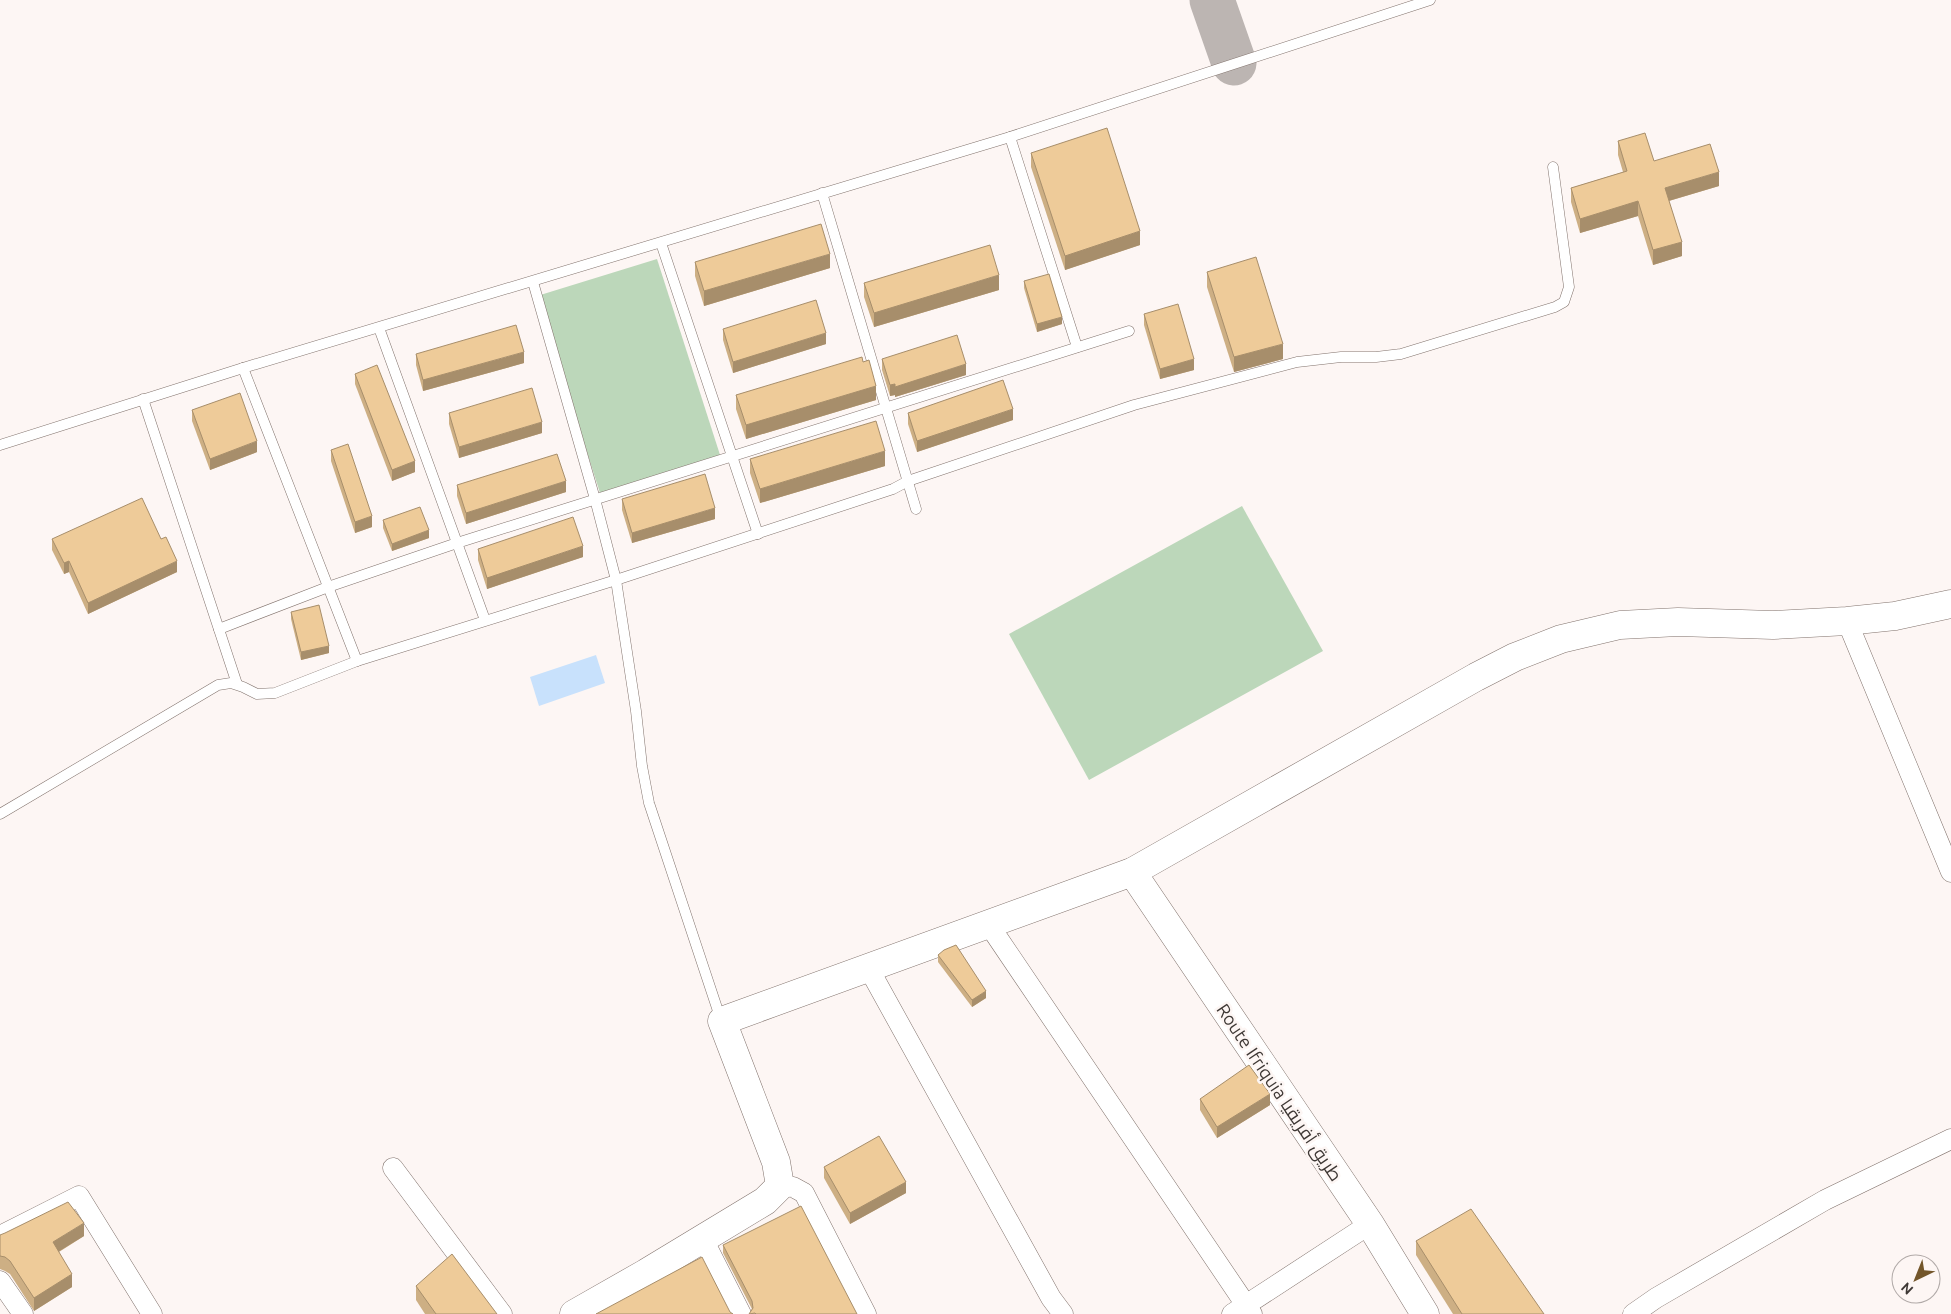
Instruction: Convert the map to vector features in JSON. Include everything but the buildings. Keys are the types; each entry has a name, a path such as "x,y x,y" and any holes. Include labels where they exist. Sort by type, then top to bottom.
{"street":[{"path":"780,1186 776,1162 722,1021 1132,872 1476,677 1515,657 1560,640 1620,625 1678,622 1773,625 1847,621 1895,616 1951,604"},
{"path":"1847,621 1951,872"},
{"name":"Route Ifriquia طريق أفريقيا","path":"1132,872 1370,1224 1425,1314"},
{"path":"989,925 1244,1311 1370,1224"},
{"path":"869,969 1046,1289 1063,1314"},
{"path":"1633,1314 1656,1298 1825,1200 1951,1139"},
{"path":"393,1168 502,1314"},
{"path":"574,1314 765,1201 780,1186 793,1187 804,1193 866,1314"},
{"path":"0,1236 79,1196 152,1314"},
{"path":"703,1239 740,1314"},
{"path":"0,1281 23,1314"}],"lane":[{"path":"0,445 243,368 533,282 822,192 1010,137 1430,0"},
{"path":"1010,137 1077,347"},
{"path":"0,814 212,687 224,683 237,684 257,694 270,694 356,661 758,534 1134,405 1297,362 1334,357 1376,357 1401,354 1560,305 1567,297 1569,287 1553,167"},
{"path":"822,192 916,509"},
{"path":"661,243 758,534"},
{"path":"533,282 595,499 616,580 636,710 642,766 649,803 722,1021"},
{"path":"379,328 486,620"},
{"path":"219,629 328,587 457,543 1129,331"},
{"path":"243,368 356,661"},
{"path":"143,399 237,684"}],"green space":[{"path":"657,259 721,458 601,496 537,296"},
{"path":"1242,506 1323,651 1089,780 1009,634"}],"water":[{"path":"596,655 605,683 539,706 530,677"}],"taxiway":[{"path":"1212,0 1234,63"}]}
